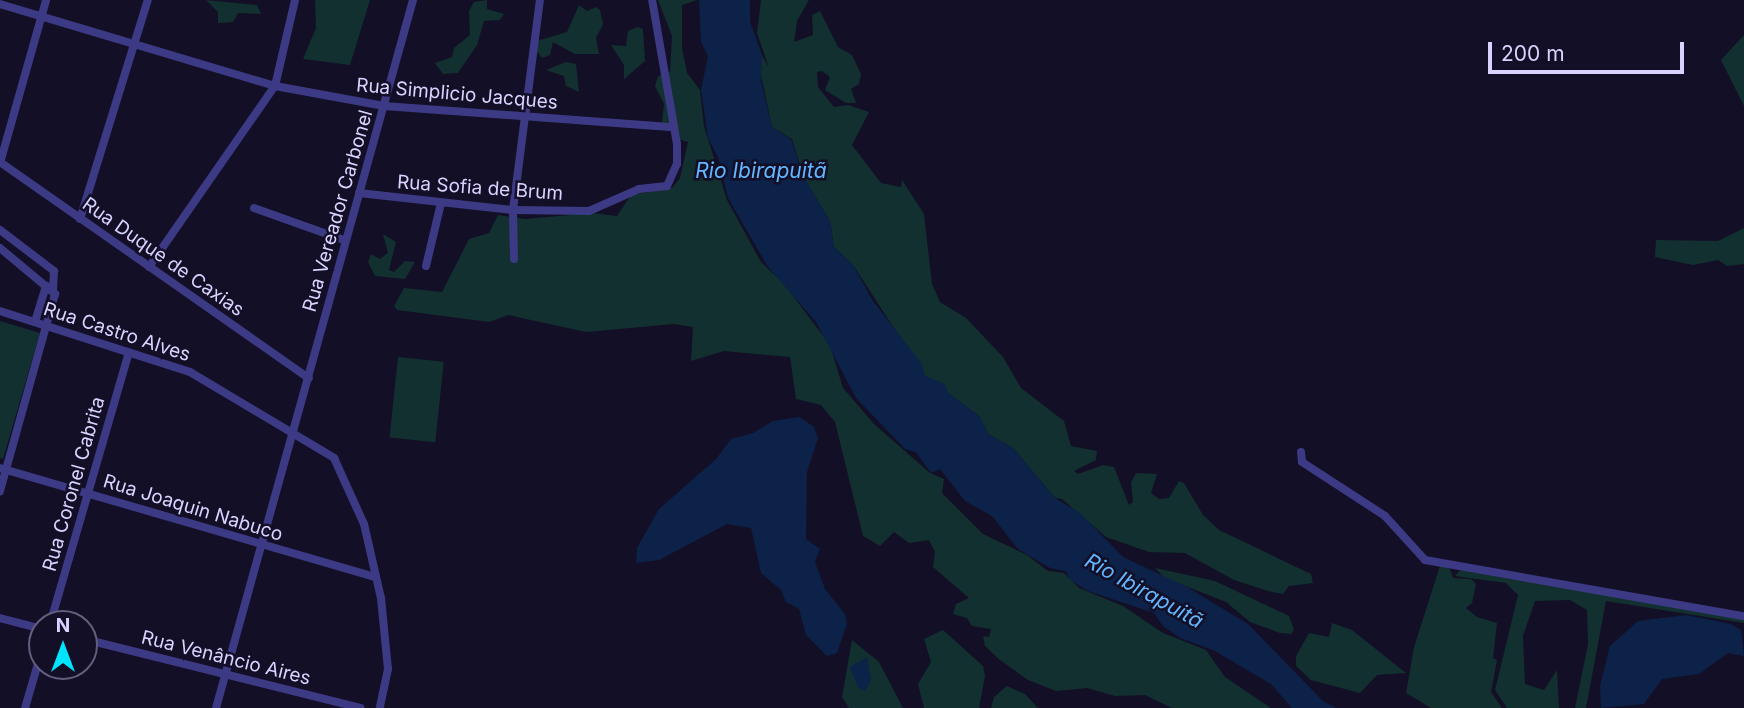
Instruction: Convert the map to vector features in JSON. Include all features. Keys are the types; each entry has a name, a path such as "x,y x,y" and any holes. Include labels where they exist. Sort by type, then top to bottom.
{"street":[{"path":"0,163 46,0"},
{"path":"80,219 148,0"},
{"path":"149,267 275,86 295,0"},
{"name":"Rua Vereador Carbonel","path":"216,708 309,378 344,240 413,0"},
{"path":"514,259 513,210 540,0"},
{"path":"652,0 673,127"},
{"name":"Rua Simplicio Jacques","path":"0,4 275,86 384,106 673,127"},
{"name":"Rua Sofia de Brum","path":"359,193 513,210 589,211 639,189 667,186 672,180 677,150 673,127"},
{"name":"Rua Duque de Caxias","path":"0,163 309,378"},
{"path":"426,266 440,203"},
{"path":"254,208 344,240"},
{"path":"0,230 54,271 47,326 3,469 0,491"},
{"path":"0,248 50,288"},
{"path":"35,321 50,288"},
{"name":"Rua Castro Alves","path":"0,312 190,372 326,450 338,465 364,524 376,577 388,669 380,708"},
{"name":"Rua Coronel Cabrita","path":"54,610 129,352"},
{"path":"1301,452 1303,462 1385,516 1425,560 1744,616"},
{"name":"Rua Joaquin Nabuco","path":"3,469 376,577"},
{"path":"0,618 28,625"},
{"name":"Rua Venâncio Aires","path":"98,642 360,708"},
{"path":"25,708 33,680"}],"green space":[{"path":"206,0 257,5 261,14 238,13 233,22 218,23 218,12"},
{"path":"315,0 370,0 350,65 303,59 316,28"},
{"path":"487,0 487,9 504,14 500,20 484,21 477,45 458,73 443,74 435,63 452,57 454,48 470,35 469,11 474,2"},
{"path":"658,0 697,0 682,5 682,48 687,73 700,90 704,126 727,200 761,262 784,284 830,345 843,388 874,424 930,473 944,479 942,493 983,534 1027,555 1048,571 1064,573 1079,588 1123,606 1163,633 1206,650 1225,677 1271,708 1172,708 1145,695 1115,696 1087,688 1056,691 1028,680 1000,660 985,646 983,636 989,637 991,629 972,626 967,618 953,614 956,604 969,598 933,567 935,552 929,540 909,543 894,532 880,546 863,536 835,422 821,405 796,399 790,357 724,351 691,361 693,327 674,324 586,332 508,315 489,322 397,310 394,306 404,288 442,292 469,239 489,233 498,215 525,219 592,213 617,216 631,195 672,188 680,178 688,142 672,137 673,132 662,122 664,104 655,86 658,76 670,72 672,36"},
{"path":"761,0 809,0 797,21 794,42 813,35 812,15 820,11 838,47 852,55 861,74 859,84 851,89 856,103 846,103 825,90 830,77 822,71 817,72 818,87 834,107 848,105 869,112 852,145 881,183 901,187 902,180 924,214 932,284 940,302 966,318 1003,357 1021,388 1064,421 1071,446 1097,451 1096,460 1074,471 1078,474 1103,465 1114,467 1129,505 1133,502 1131,482 1136,473 1157,474 1151,493 1159,499 1169,498 1179,481 1184,483 1203,515 1219,530 1311,574 1313,583 1289,586 1283,594 1268,591 1234,580 1185,553 1149,552 1106,537 1062,499 1055,498 1013,448 988,434 980,417 925,376 853,265 834,247 830,221 804,178 792,139 772,127 760,70 762,55 769,68 757,33"},
{"path":"579,5 587,11 596,7 600,10 603,24 596,38 599,54 575,54 553,42 550,55 542,58 536,50 537,41 567,32"},
{"path":"638,27 643,29 645,61 624,79 624,65 611,45 626,46 628,31"},
{"path":"1744,35 1744,106 1721,60"},
{"path":"566,62 576,64 579,92 566,86 564,76 546,70"},
{"path":"1744,228 1744,264 1727,266 1718,260 1693,265 1655,257 1656,240 1718,241"},
{"path":"383,234 396,242 389,270 394,272 405,261 415,262 405,279 375,276 368,262 371,254 380,259 388,253"},
{"path":"0,321 40,333 3,459 0,458"},
{"path":"398,357 444,362 435,442 390,438"},
{"path":"1440,566 1450,569 1453,578 1471,579 1476,584 1472,603 1466,608 1477,617 1497,623 1493,658 1497,660 1491,692 1502,708 1431,708 1406,693 1414,647"},
{"path":"1155,568 1215,581 1289,616 1294,630 1291,634 1280,633 1250,622 1226,602 1165,578"},
{"path":"1460,570 1744,619 1744,623 1606,601 1586,708 1575,708 1588,644 1587,610 1570,600 1535,601 1523,636 1525,684 1544,690 1557,670 1559,708 1507,708 1495,690 1518,595 1506,583 1455,576"},
{"path":"1332,623 1352,630 1406,673 1377,675 1360,693 1311,680 1296,666 1296,656 1309,633 1329,637"},
{"path":"943,630 983,666 985,676 979,708 924,708 918,684 931,662 924,639"},
{"path":"852,640 879,662 903,708 849,708 842,697"},
{"path":"1007,686 1025,694 1038,708 991,708 994,697"}],"water":[{"name":"Rio Ibirapuitã","path":"699,0 750,0 750,22 762,55 761,81 772,127 791,139 804,178 830,221 834,247 853,265 873,301 922,364 925,376 945,384 948,393 980,417 988,434 1013,448 1055,498 1080,513 1123,557 1187,587 1248,624 1323,701 1336,708 1292,708 1271,684 1213,650 1180,638 1163,626 1154,613 1088,591 1070,580 1066,571 1050,568 1018,549 992,516 965,501 940,469 931,473 916,452 905,449 856,398 816,322 768,267 728,198 718,157 708,138 701,90 708,56 701,42"},
{"path":"799,417 813,426 818,438 807,472 806,539 820,549 815,562 825,589 845,614 847,624 837,653 827,656 806,635 799,609 786,602 781,590 761,573 751,528 727,524 659,560 636,563 637,548 659,509 716,459 731,439 753,433 773,421"},
{"path":"1686,615 1731,624 1741,630 1744,656 1728,653 1699,674 1662,679 1644,704 1601,708 1600,686 1610,646 1638,621"},
{"path":"867,657 871,680 865,691 858,687 850,667"}]}
